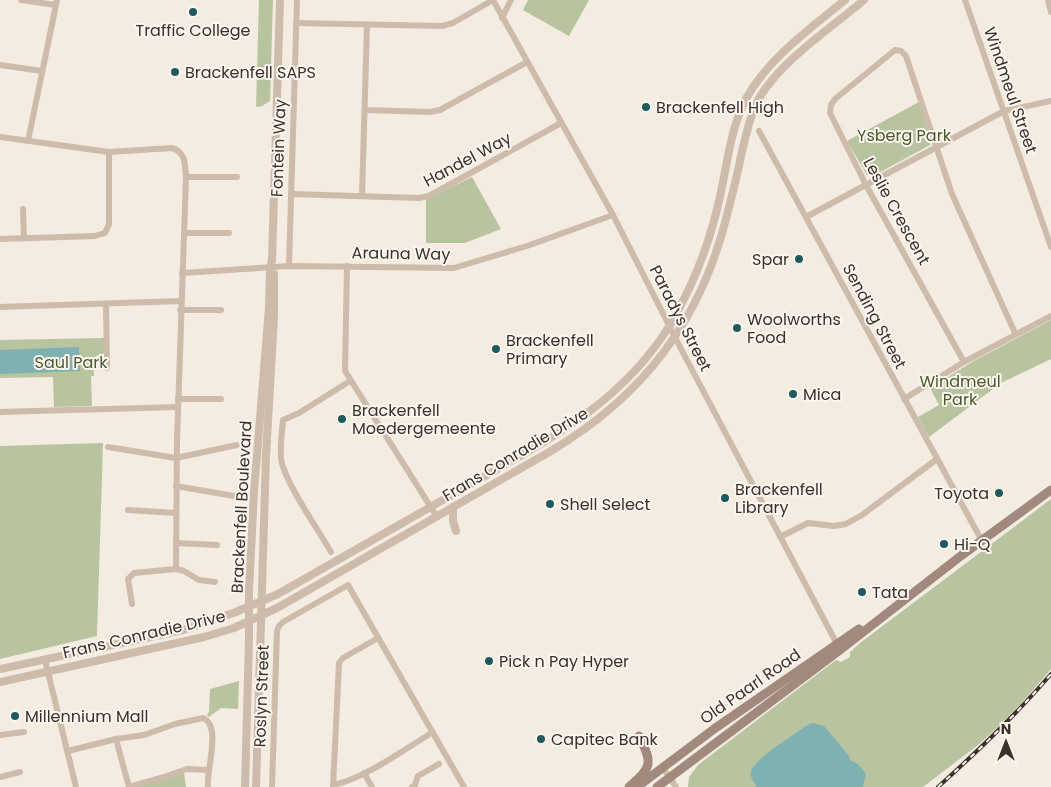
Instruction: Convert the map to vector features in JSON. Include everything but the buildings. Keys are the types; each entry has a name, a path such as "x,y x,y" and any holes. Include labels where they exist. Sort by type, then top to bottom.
{"main road":[{"name":"Old Paarl Road","path":"656,787 871,622 884,615 1051,490"},
{"name":"Old Paarl Road","path":"637,787 714,730 838,647"},
{"path":"629,787 646,772 648,767 647,755 639,736"}],"street":[{"path":"21,0 56,2 28,141"},
{"name":"Brackenfell Boulevard","path":"245,787 254,492 272,265 280,0"},
{"name":"Fontein Way","path":"289,266 297,0"},
{"path":"296,23 434,27 448,25 493,0"},
{"name":"Paradys Street","path":"493,0 613,215 669,326 838,647"},
{"path":"502,18 511,0"},
{"name":"Frans Conradie Drive","path":"0,669 183,630 250,607 278,594 431,507 556,435 584,416 627,379 669,326 688,292 703,256 719,201 736,125 746,98 765,70 778,57 845,0"},
{"name":"Frans Conradie Drive","path":"0,682 204,637 234,628 261,615 453,508 551,452 591,426 626,397 642,379 664,353 692,308 712,264 726,218 750,119 761,95 779,72 864,0"},
{"name":"Windmeul Street","path":"965,0 1051,247"},
{"path":"1048,0 1051,12"},
{"path":"362,196 367,25"},
{"name":"Leslie Crescent","path":"964,362 866,185 831,117 830,109 835,100 892,52 898,50 906,56 960,212 1015,334"},
{"path":"365,110 430,112 440,110 527,62"},
{"path":"0,65 42,71"},
{"path":"806,217 1004,110 1051,101"},
{"name":"Handel Way","path":"291,194 424,197 435,194 561,123"},
{"name":"Sending Street","path":"759,131 982,541"},
{"path":"0,137 109,152 177,149 185,161 176,458 176,569"},
{"path":"0,239 101,235 107,230 109,224 109,152"},
{"path":"186,177 237,177"},
{"path":"23,209 24,238"},
{"name":"Arauna Way","path":"182,272 272,265 459,268 613,215"},
{"path":"184,234 229,233"},
{"name":"Brackenfell Boulevard","path":"256,787 266,432 274,317 272,265"},
{"path":"347,266 345,371 437,517"},
{"path":"0,307 181,301"},
{"path":"106,304 107,368"},
{"path":"180,310 221,310"},
{"path":"904,399 964,362 1051,316"},
{"path":"331,552 284,469 281,451 283,420 299,413 350,381"},
{"path":"178,399 221,399"},
{"path":"0,412 178,407"},
{"path":"108,447 176,458 237,445"},
{"path":"780,537 808,523 834,526 846,524 862,516 937,459"},
{"path":"176,486 234,496"},
{"path":"453,508 453,520 456,531"},
{"path":"128,510 176,513"},
{"path":"176,543 217,545"},
{"path":"132,604 128,579 131,575 141,572 176,569 184,571 199,580 215,582"},
{"name":"Roslyn Street","path":"272,787 277,631 279,626 348,585 378,638"},
{"path":"433,732 364,773 333,786 339,663 342,658 378,638 433,732 464,787"},
{"path":"45,660 76,787"},
{"path":"68,751 116,739 144,735 197,718 206,719 210,722 212,729 208,787"},
{"path":"0,735 24,732"},
{"path":"116,739 129,787 164,778 187,769 208,770"},
{"path":"412,787 415,785 418,776 439,764"},
{"path":"663,768 676,787"},
{"path":"0,777 20,772"},
{"path":"364,773 372,787"}],"green space":[{"path":"259,0 273,0 270,101 256,107"},
{"path":"528,0 589,0 569,36 523,10"},
{"name":"Ysberg Park","path":"919,102 931,139 930,145 875,175 867,175 847,141"},
{"path":"472,177 501,229 465,243 426,243 426,200"},
{"name":"Windmeul Park","path":"1051,320 1051,359 1001,383 929,437 918,417 939,405 930,388 972,362"},
{"name":"Saul Park","path":"104,338 104,353 93,359 94,376 91,376 92,406 54,407 53,377 0,378 0,340"},
{"path":"103,443 97,636 0,659 0,446"},
{"path":"1051,499 1051,669 1027,697 978,745 923,787 688,787 689,777 698,765 836,660 841,662 850,657 850,652 860,643"},
{"path":"239,681 238,709 221,708 209,717 207,715 209,712 210,689"},
{"path":"184,773 186,787 138,787"}],"water":[{"path":"79,347 80,371 0,374 0,350"},
{"path":"814,723 824,726 849,756 850,760 858,764 866,774 863,787 757,787 751,776 753,767 776,746 809,724"}],"railway":[{"path":"938,787 968,760 1051,674"}],"place":[{"name":"Traffic College","path":"193,12"},
{"name":"Brackenfell SAPS","path":"175,72"},
{"name":"Brackenfell High","path":"646,107"},
{"name":"Spar","path":"799,259"},
{"name":"Woolworths Food","path":"737,328"},
{"name":"Brackenfell Primary","path":"496,349"},
{"name":"Mica","path":"793,394"},
{"name":"Brackenfell Moedergemeente","path":"342,419"},
{"name":"Toyota","path":"999,493"},
{"name":"Brackenfell Library","path":"725,498"},
{"name":"Shell Select","path":"550,504"},
{"name":"Hi-Q","path":"944,544"},
{"name":"Tata","path":"862,592"},
{"name":"Pick n Pay Hyper","path":"489,661"},
{"name":"Millennium Mall","path":"15,716"},
{"name":"Capitec Bank","path":"541,739"}]}
